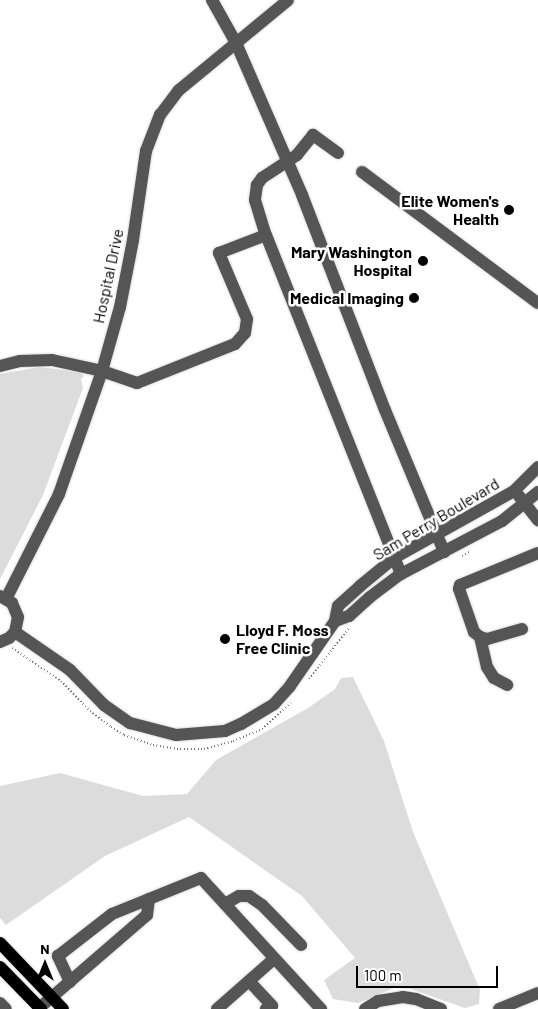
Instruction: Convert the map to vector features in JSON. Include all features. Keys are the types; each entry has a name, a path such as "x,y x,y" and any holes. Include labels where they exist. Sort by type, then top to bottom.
{"main road":[{"path":"0,943 63,1009"},
{"path":"0,967 39,1009"}],"street":[{"path":"212,0 236,43 288,162 444,552"},
{"name":"Hospital Drive","path":"3,597 59,494 102,371 120,307 133,240 146,151 160,116 179,90 288,0"},
{"path":"338,153 313,134 298,155 271,170 257,185 255,200 266,235 401,574"},
{"path":"362,172 538,304"},
{"path":"0,366 20,361 52,360 102,371 137,384 235,344 245,333 247,319 219,253 266,235"},
{"name":"Sam Perry Boulevard","path":"15,632 70,670 104,705 130,722 170,734 192,736 232,728 274,704 290,686 335,621 338,606 394,558 437,536 514,491 538,467"},
{"path":"514,491 538,520"},
{"name":"Sam Perry Boulevard","path":"335,621 349,616 370,596 401,574 502,521 538,492"},
{"path":"507,685 494,678 487,667 480,638 474,632 459,589 460,585 491,570 538,553"},
{"path":"3,597 16,610 18,617 15,632 5,645"},
{"path":"480,638 487,639 522,629"},
{"path":"70,982 58,956 112,914 201,878 321,1009"},
{"path":"225,904 239,896 249,896 262,905 301,945"},
{"path":"39,1009 147,915 149,899"},
{"path":"217,1009 274,959"},
{"path":"249,981 272,1006 266,1009"},
{"path":"499,1009 538,993"},
{"path":"365,1009 378,1001 403,997 416,999 441,1009"},
{"path":"0,1003 6,1009"}],"path":[{"path":"457,558 471,551"},
{"path":"308,680 339,638 352,625"},
{"path":"5,645 19,651 60,681 90,711 111,727 124,735 153,745 177,749 204,749 233,741 262,729 286,710 291,702"}],"shaded area":[{"path":"40,367 80,372 84,376 81,379 83,388 43,495 0,579 0,374"},
{"path":"353,677 384,741 413,832 480,990 479,1004 465,1008 411,989 394,988 358,1003 333,999 324,980 355,958 302,896 189,817 105,856 6,925 0,918 0,786 60,773 143,796 187,794 216,760 308,708 335,689 341,678"}],"place":[{"name":"Elite Women's Health","path":"509,210"},
{"name":"Mary Washington Hospital","path":"423,261"},
{"name":"Medical Imaging","path":"414,298"},
{"name":"Lloyd F. Moss Free Clinic","path":"225,639"}]}
